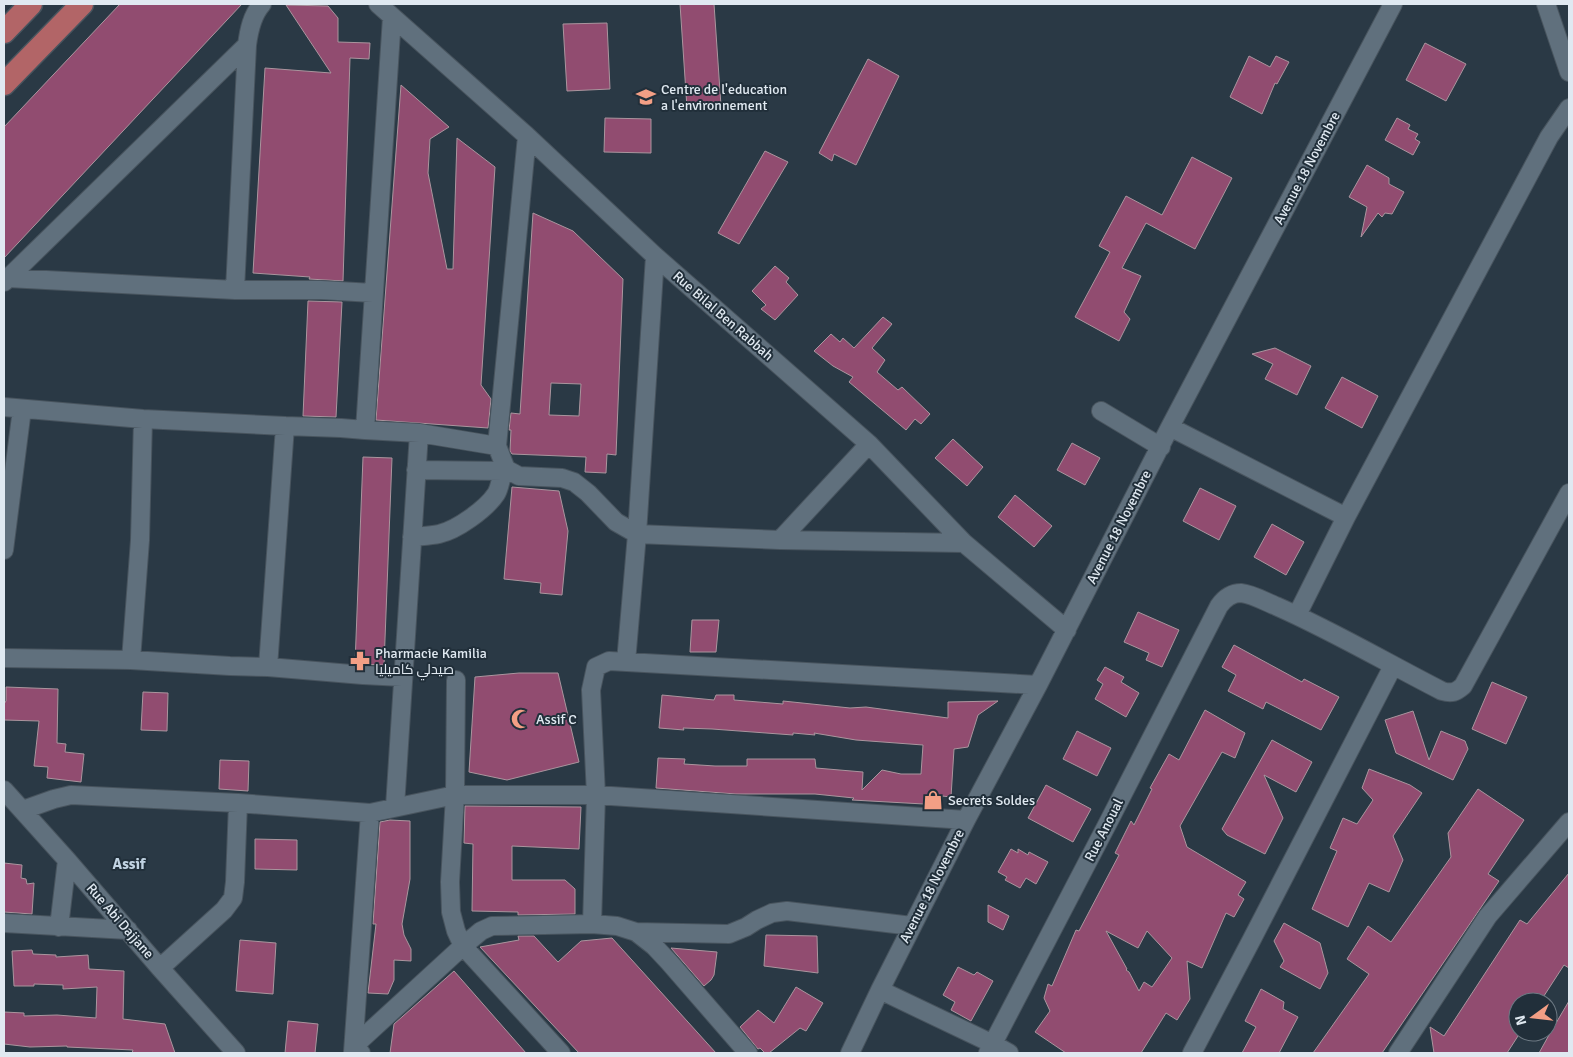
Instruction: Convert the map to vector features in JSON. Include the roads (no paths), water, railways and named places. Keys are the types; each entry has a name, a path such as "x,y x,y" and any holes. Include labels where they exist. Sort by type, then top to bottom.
{"main road":[{"path":"4,32 31,4"},
{"path":"4,84 82,4"}],"street":[{"path":"235,290 246,45 250,25 262,4"},
{"name":"Rue Bilal Ben Rabbah","path":"378,4 528,136 655,256 869,444 964,544 1067,630"},
{"name":"Avenue 18 Novembre","path":"850,1053 966,820 1393,4"},
{"path":"1546,4 1569,72"},
{"path":"365,430 392,17"},
{"path":"6,280 246,45"},
{"path":"1569,108 1549,137 1346,517 1297,615 1442,691 1456,692 1463,686 1569,493"},
{"path":"412,537 440,534 460,525 481,510 496,494 501,482 504,470 496,446 528,136"},
{"path":"626,662 637,534 655,256"},
{"path":"6,280 235,290 373,292"},
{"path":"4,407 143,419 419,433 496,446"},
{"path":"4,550 22,409"},
{"path":"1101,411 1161,447"},
{"path":"130,660 140,540 143,419"},
{"path":"268,667 285,426"},
{"path":"1170,427 1346,517"},
{"path":"395,807 419,433"},
{"path":"780,540 869,444"},
{"path":"416,470 504,470 519,476 562,478 574,482 588,493 616,522 637,534 780,540 964,544"},
{"name":"Rue Anoual","path":"990,1048 1115,810 1218,606 1233,594 1241,593 1253,596 1297,615"},
{"path":"4,658 130,660 268,667 402,677"},
{"path":"592,924 596,795 591,690 596,667 609,661 1038,685"},
{"path":"1192,1053 1394,666"},
{"path":"456,680 455,795 450,882 451,912 456,931 463,946 561,1053"},
{"name":"Rue Abi Dajjane","path":"4,790 236,1053"},
{"path":"23,810 71,795 238,803 370,813 455,795 596,795 966,820"},
{"path":"160,968 224,910 233,898 238,803"},
{"path":"356,1051 370,813"},
{"path":"1398,1053 1488,916 1569,822"},
{"path":"59,927 67,860"},
{"path":"356,1051 463,946 481,931 492,926 592,924 617,926 636,932 729,934 772,913 788,911 912,926"},
{"path":"4,923 128,930"},
{"path":"636,932 654,946 669,962 748,1053"},
{"path":"880,990 990,1048 1009,1053"}],"place":[{"name":"Centre de l'education a l'environnement","path":"646,97"},
{"name":"Pharmacie Kamilia صيدلي كاميليا","path":"360,661"},
{"name":"Assif C","path":"521,719"},
{"name":"Secrets Soldes","path":"933,800"}],"district":[{"name":"Assif","path":"129,864"}]}
